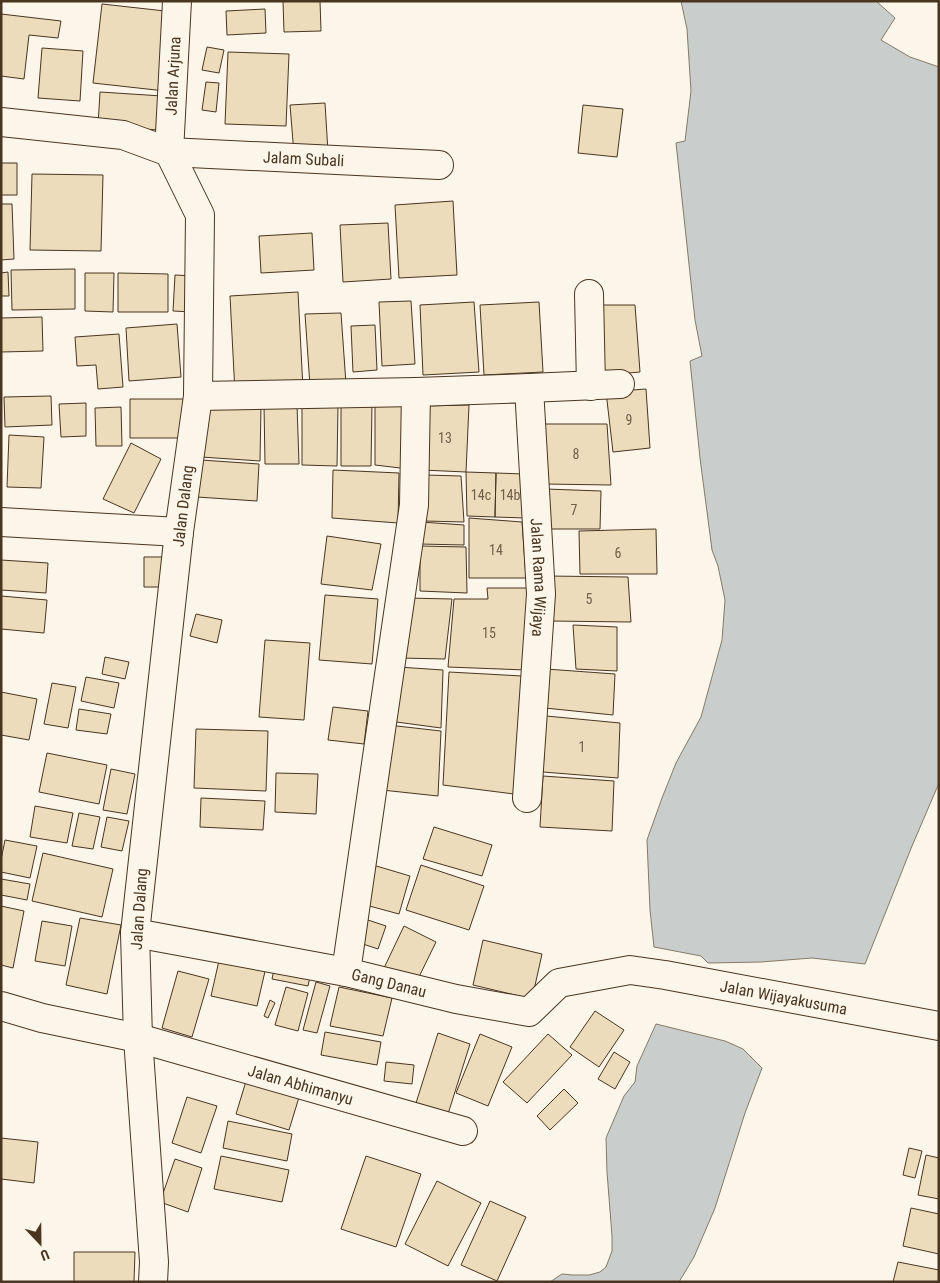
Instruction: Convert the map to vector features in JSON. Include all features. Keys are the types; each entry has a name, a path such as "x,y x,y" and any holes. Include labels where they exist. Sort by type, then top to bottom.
{"street":[{"name":"Jalan Arjuna","path":"169,152 177,1"},
{"path":"1,122 123,135 169,152"},
{"name":"Jalam Subali","path":"169,152 440,165"},
{"name":"Jalan Dalang","path":"153,1282 154,1262 138,1038 135,933 179,532 198,396 200,215 169,152"},
{"path":"589,294 591,386"},
{"path":"198,396 416,392 620,384"},
{"name":"Jalan Rama Wijaya","path":"527,798 541,594 529,388"},
{"path":"346,972 414,505 416,392"},
{"path":"1,522 179,532"},
{"name":"Gang Danau","path":"135,933 346,972 456,999 529,1012 559,983 630,970"},
{"name":"Jalan Wijayakusuma","path":"630,970 665,974 939,1026"},
{"path":"1,1006 42,1018 138,1038"},
{"name":"Jalan Abhimanyu","path":"138,1038 463,1132"}],"shaded area":[{"path":"681,1 876,1 895,18 881,40 910,57 939,67 939,783 865,964 812,958 761,962 708,963 701,956 654,947 650,910 647,840 676,763 701,717 722,640 725,600 718,566 712,550 690,361 702,356 695,320 676,143 685,141 691,91 687,29"},
{"path":"656,1024 725,1041 743,1049 762,1068 745,1113 715,1208 694,1257 679,1282 550,1282 562,1274 589,1275 600,1272 606,1267 612,1251 612,1236 606,1138 624,1096 635,1082 637,1066"}],"building":[{"path":"283,1 320,1 321,31 284,32"},
{"path":"102,4 174,12 165,91 93,83"},
{"path":"265,9 266,33 227,35 226,11"},
{"path":"1,14 61,21 58,38 29,35 24,79 1,76"},
{"path":"207,47 224,50 219,73 202,70"},
{"path":"42,48 83,51 80,101 38,98"},
{"path":"228,52 289,54 286,126 225,124"},
{"path":"206,82 219,83 216,112 202,110"},
{"path":"100,92 162,96 159,130 98,126"},
{"path":"325,103 328,152 294,154 290,105"},
{"path":"583,105 623,109 617,157 578,153"},
{"path":"1,163 17,163 17,195 1,195"},
{"path":"32,174 103,175 101,251 30,250"},
{"path":"453,201 457,275 399,278 395,205"},
{"path":"1,204 12,204 14,259 1,260"},
{"path":"388,223 391,279 343,282 340,225"},
{"path":"312,233 314,270 261,273 259,236"},
{"path":"75,269 75,309 12,310 11,270"},
{"path":"8,272 9,296 1,296 1,273"},
{"path":"85,273 114,273 113,312 85,311"},
{"path":"118,273 168,274 168,312 118,312"},
{"path":"175,275 194,276 192,312 173,311"},
{"path":"298,292 303,389 235,393 230,296"},
{"path":"411,301 415,364 382,366 379,302"},
{"path":"474,302 479,372 423,375 420,305"},
{"path":"539,302 543,372 484,375 480,305"},
{"path":"599,305 635,305 640,372 605,375"},
{"path":"341,313 346,384 310,386 305,314"},
{"path":"42,317 43,351 1,352 1,318"},
{"path":"177,324 181,377 129,381 126,328"},
{"path":"375,325 377,370 353,372 351,326"},
{"path":"119,334 123,387 98,389 96,365 77,366 75,337"},
{"path":"646,389 650,448 613,452 606,392"},
{"path":"51,396 52,425 5,427 4,397"},
{"path":"130,399 185,399 185,438 130,438"},
{"path":"86,403 86,436 61,437 59,404"},
{"path":"302,403 338,405 337,466 302,465"},
{"path":"341,403 372,404 371,466 341,466"},
{"path":"375,403 410,406 409,469 375,465"},
{"path":"264,405 297,405 299,464 265,464"},
{"path":"469,405 466,472 422,470 423,406"},
{"path":"206,406 261,406 260,461 201,457"},
{"path":"121,407 122,446 96,446 95,408"},
{"path":"541,424 607,424 611,485 545,484"},
{"path":"9,435 44,437 41,488 7,487"},
{"path":"131,443 161,459 134,513 103,499"},
{"path":"201,460 259,464 257,501 197,497"},
{"path":"333,470 399,473 398,523 332,518"},
{"path":"466,472 496,473 495,517 467,516"},
{"path":"496,473 524,474 525,518 495,517"},
{"path":"425,475 461,476 464,522 424,521"},
{"path":"546,489 601,491 600,529 547,529"},
{"path":"469,518 522,522 526,578 469,578"},
{"path":"421,522 464,525 464,545 420,544"},
{"path":"656,529 657,574 580,574 579,531"},
{"path":"327,536 381,544 372,590 321,584"},
{"path":"420,546 466,547 467,593 420,591"},
{"path":"144,557 163,557 163,587 144,587"},
{"path":"1,560 48,563 46,593 1,590"},
{"path":"548,576 628,577 631,622 550,621"},
{"path":"487,588 531,588 526,670 448,667 454,599 488,599"},
{"path":"325,595 378,599 372,664 319,660"},
{"path":"1,596 47,600 44,633 1,629"},
{"path":"406,598 452,599 445,659 400,658"},
{"path":"196,614 222,620 217,643 190,636"},
{"path":"573,625 617,627 617,671 576,669"},
{"path":"265,640 310,643 304,720 259,717"},
{"path":"105,657 129,662 125,679 102,674"},
{"path":"398,667 443,670 441,728 389,721"},
{"path":"546,669 615,674 613,715 545,708"},
{"path":"449,672 522,676 514,794 443,785"},
{"path":"86,677 119,683 114,708 81,701"},
{"path":"52,683 76,687 68,728 44,724"},
{"path":"1,692 37,699 29,740 1,735"},
{"path":"333,707 368,711 364,744 328,740"},
{"path":"79,709 111,714 107,734 76,730"},
{"path":"546,716 620,723 618,778 543,772"},
{"path":"388,725 441,731 438,796 382,790"},
{"path":"196,729 268,731 266,791 194,788"},
{"path":"47,753 107,765 99,804 39,792"},
{"path":"111,769 135,774 127,814 103,810"},
{"path":"276,773 318,774 316,814 275,812"},
{"path":"543,776 614,781 612,831 540,827"},
{"path":"201,798 265,801 263,830 200,827"},
{"path":"35,806 73,813 67,843 30,837"},
{"path":"79,813 100,817 93,849 72,846"},
{"path":"107,817 129,821 122,851 101,847"},
{"path":"434,827 492,845 482,876 423,859"},
{"path":"5,840 37,846 30,878 1,872"},
{"path":"43,853 113,869 102,917 32,901"},
{"path":"373,865 410,876 399,914 362,904"},
{"path":"421,865 484,886 469,930 406,910"},
{"path":"1,879 30,884 27,900 1,895"},
{"path":"1,906 24,911 13,968 1,965"},
{"path":"80,918 121,925 107,994 66,985"},
{"path":"365,919 386,926 378,949 357,942"},
{"path":"42,921 72,926 65,966 35,961"},
{"path":"404,926 436,942 416,983 384,968"},
{"path":"483,940 542,954 532,999 473,985"},
{"path":"220,956 266,967 257,1006 211,996"},
{"path":"275,965 311,972 308,986 272,979"},
{"path":"178,971 209,979 192,1037 162,1028"},
{"path":"316,982 330,986 317,1033 303,1030"},
{"path":"286,987 308,993 298,1031 275,1025"},
{"path":"339,987 392,998 383,1036 330,1026"},
{"path":"270,1000 275,1003 268,1018 264,1016"},
{"path":"595,1011 624,1030 599,1067 570,1047"},
{"path":"325,1032 381,1042 377,1065 321,1055"},
{"path":"438,1033 470,1044 448,1114 416,1103"},
{"path":"480,1034 512,1047 488,1106 456,1093"},
{"path":"548,1034 572,1055 527,1103 503,1082"},
{"path":"614,1052 630,1062 615,1089 598,1079"},
{"path":"386,1062 414,1065 412,1084 384,1081"},
{"path":"247,1078 300,1094 289,1130 236,1114"},
{"path":"564,1089 578,1103 550,1130 537,1116"},
{"path":"187,1097 217,1106 201,1153 172,1143"},
{"path":"228,1121 292,1134 287,1161 223,1148"},
{"path":"1,1138 38,1142 34,1183 1,1179"},
{"path":"909,1148 922,1151 915,1178 903,1175"},
{"path":"926,1155 939,1158 939,1199 918,1195"},
{"path":"221,1156 289,1170 282,1202 214,1189"},
{"path":"366,1156 421,1174 396,1247 341,1229"},
{"path":"175,1159 202,1168 188,1212 160,1202"},
{"path":"437,1181 481,1203 448,1266 405,1244"},
{"path":"490,1201 526,1217 497,1281 461,1265"},
{"path":"911,1208 939,1214 939,1254 903,1246"},
{"path":"74,1252 135,1252 134,1282 74,1282"},
{"path":"898,1262 939,1270 939,1282 893,1282"}]}
